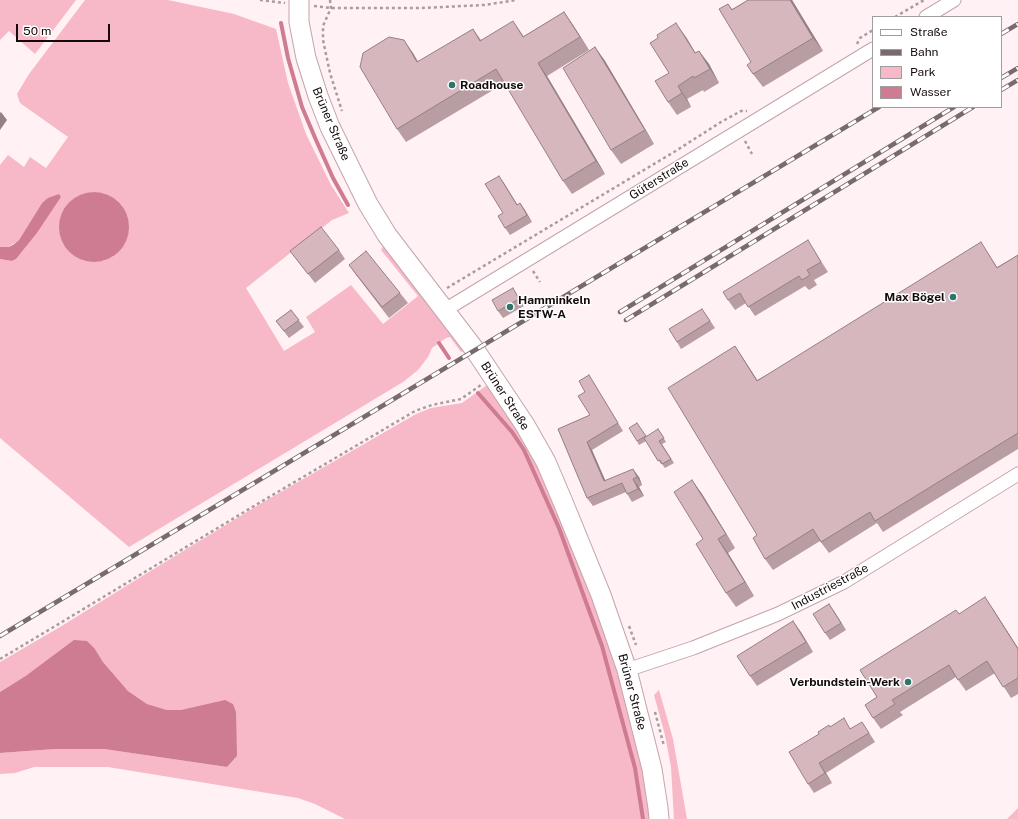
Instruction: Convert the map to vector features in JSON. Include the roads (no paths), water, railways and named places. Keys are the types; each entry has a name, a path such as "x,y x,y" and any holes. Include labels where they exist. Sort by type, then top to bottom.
{"main road":[{"name":"Brüner Straße","path":"299,3 300,22 306,58 314,84 330,127 368,204 387,235 445,310 492,376 525,425 546,462 602,595 627,670 652,769 659,819"}],"street":[{"path":"928,16 954,0"},
{"name":"Güterstraße","path":"445,310 872,50"},
{"name":"Industriestraße","path":"627,670 707,642 778,614 844,582 1018,474"}],"water":[{"path":"94,192 107,195 119,202 126,214 129,227 126,240 119,252 107,259 94,262 81,259 69,252 62,240 59,227 62,214 69,202 81,195"},
{"path":"59,194 61,197 37,233 16,259 12,261 0,259 0,247 9,247 19,240 42,203 48,198"},
{"path":"74,640 87,641 128,691 147,704 167,710 181,710 225,700 233,704 236,712 237,756 227,767 104,749 55,749 0,753 0,692 27,675"}],"waterway":[{"path":"281,23 288,58 302,107 333,178 348,205"},
{"path":"439,343 449,358"},
{"path":"478,393 512,432 524,450 559,528 602,646 635,768 643,819"}],"railway":[{"path":"1002,33 1018,24"},
{"path":"1002,77 1018,68"},
{"path":"1002,89 1018,80"},
{"path":"0,636 877,108"},
{"path":"620,312 952,108"},
{"path":"626,320 971,108"}],"place":[{"name":"Roadhouse","path":"452,85"},
{"name":"Max Bögel","path":"953,297"},
{"name":"Hamminkeln ESTW-A","path":"510,307"},
{"name":"Verbundstein-Werk","path":"908,682"}]}
